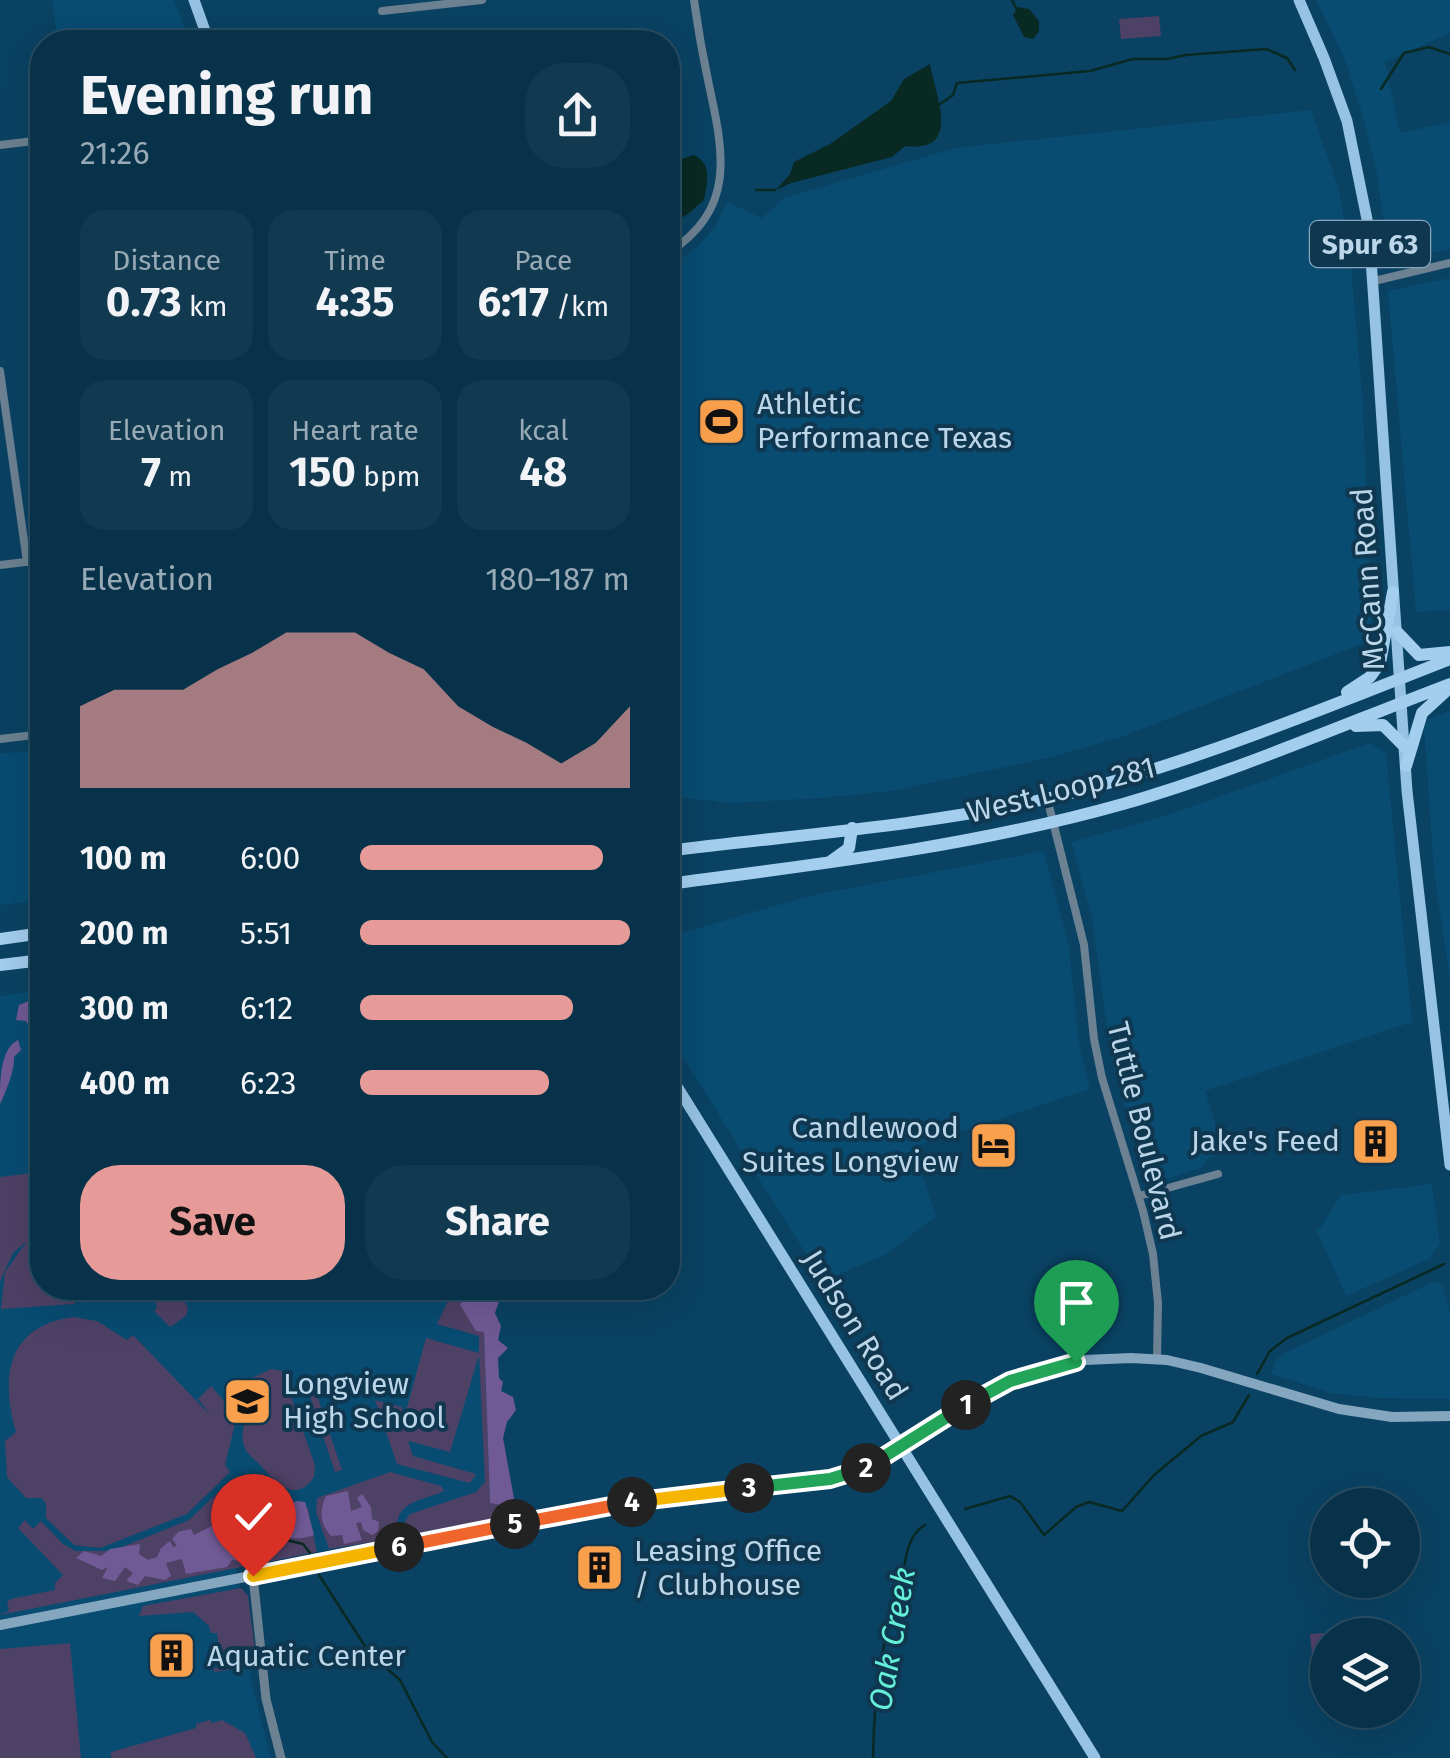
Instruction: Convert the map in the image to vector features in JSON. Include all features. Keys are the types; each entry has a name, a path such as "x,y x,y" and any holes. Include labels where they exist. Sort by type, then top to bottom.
{"highway":[{"path":"1322,708 1377,669 1393,592"},
{"path":"1396,632 1419,655 1450,655"},
{"name":"West Loop 281","path":"680,850 970,813 1048,798 1177,762 1400,678 1450,655"},
{"path":"1406,766 1424,710 1450,686"},
{"name":"West Loop 281","path":"680,883 824,864 1053,821 1186,784 1450,686"},
{"path":"1329,730 1380,724 1405,747"},
{"path":"824,864 849,848 852,828"},
{"path":"0,939 30,935"},
{"path":"0,965 30,961"}],"main road":[{"path":"194,0 205,30"},
{"name":"McCann Road","path":"1298,0 1347,120 1366,206 1415,875 1450,1165"},
{"name":"Judson Road","path":"680,1091 1095,1758"},
{"path":"0,1625 628,1502 839,1477 866,1468 901,1448 987,1392 1025,1376 1085,1360 1157,1359 1340,1409 1392,1416 1450,1416"}],"street":[{"path":"382,12 404,4 482,0"},
{"path":"680,244 710,209 720,184 722,154 694,0"},
{"path":"0,146 30,142"},
{"path":"1374,281 1450,263"},
{"path":"0,372 26,562"},
{"path":"0,565 30,562"},
{"path":"0,739 30,735"},
{"name":"Tuttle Boulevard","path":"1048,798 1084,945 1093,1034 1102,1078 1139,1196 1155,1270 1157,1359"},
{"path":"1139,1196 1218,1174"},
{"path":"253,1576 264,1685 281,1758"}],"shaded area":[{"path":"52,0 174,0 185,30 56,30"},
{"path":"1316,0 1450,0 1450,33 1385,62 1400,133 1450,122 1450,249 1389,263 1377,173 1362,113 1343,55"},
{"path":"1018,7 1029,9 1039,21 1039,31 1033,39 1024,37 1013,15"},
{"path":"1159,16 1161,36 1121,39 1119,19"},
{"path":"930,64 941,120 934,141 923,146 905,146 892,157 776,190 790,174 794,162 830,144 891,101 904,79"},
{"path":"1311,110 1339,190 1350,257 1363,404 1372,640 1121,737 1052,757 892,791 731,803 680,797 680,259 715,227 727,202 762,218 784,198 955,148"},
{"path":"694,155 700,159 707,181 704,200 680,219 680,159"},
{"path":"1450,278 1450,610 1416,612 1388,291"},
{"path":"1450,711 1450,980 1434,872 1424,727 1429,719"},
{"path":"1370,743 1386,753 1412,1022 1205,1091 1224,1152 1207,1160 1201,1168 1149,1185 1112,1064 1092,918 1071,842 1162,817"},
{"path":"30,750 30,901 0,905 0,754"},
{"path":"1044,851 1069,947 1079,1044 1090,1089 913,1147 936,1216 887,1254 823,1281 680,1052 680,934 809,896"},
{"name":"Longview High School","path":"30,992 30,1300 487,1300 505,1514 236,1568 251,1679 271,1758 0,1758 0,996"},
{"path":"30,1001 30,1028 26,1021 16,1020 19,1005"},
{"path":"18,1040 21,1050 14,1057 0,1104 4,1058"},
{"path":"30,1173 30,1300 77,1300 74,1304 1,1309 5,1272 27,1241 13,1253 0,1282 0,1177"},
{"path":"1432,1184 1440,1244 1429,1259 1346,1296 1316,1229 1341,1195"},
{"path":"1435,1281 1443,1286 1450,1312 1450,1399 1331,1393 1271,1374 1275,1361 1285,1353"},
{"path":"154,1300 184,1300 188,1308 186,1316 170,1327 154,1311"},
{"path":"448,1300 462,1300 460,1305 484,1332 490,1502 503,1505 504,1517 412,1534 405,1521 410,1514 476,1492 485,1482 479,1355 450,1452 408,1441 413,1456 476,1474 470,1483 397,1464 375,1400 402,1407 403,1422 426,1338 479,1353 479,1336 437,1324"},
{"path":"462,1300 499,1301 495,1313 501,1326 498,1340 508,1348 498,1358 501,1391 513,1397 516,1410 507,1422 503,1438 515,1504 511,1514 502,1513 502,1505 490,1503 484,1332 476,1331 460,1305"},
{"path":"73,1317 97,1321 127,1340 133,1335 211,1416 198,1399 211,1386 237,1416 225,1465 230,1472 187,1514 100,1548 74,1545 46,1518 42,1498 26,1498 7,1477 5,1441 16,1432 9,1392 14,1357 34,1331"},
{"path":"271,1369 282,1371 315,1465 314,1477 300,1489 279,1483 244,1446 244,1424 256,1384 252,1378"},
{"path":"313,1383 342,1470 335,1472 306,1385"},
{"path":"390,1472 441,1486 444,1491 405,1508 391,1539 329,1549 316,1512 317,1498"},
{"path":"233,1478 239,1478 265,1505 273,1493 308,1508 317,1552 0,1615 9,1611 7,1602 11,1599 55,1590 55,1583 63,1575 18,1528 25,1520 33,1529 41,1521 63,1544 76,1551 112,1551 189,1520"},
{"path":"237,1490 249,1494 255,1502 273,1506 284,1501 290,1505 305,1502 314,1535 281,1537 236,1518 227,1512 230,1497"},
{"path":"348,1491 351,1511 362,1507 357,1498 362,1494 371,1507 372,1519 379,1522 378,1531 372,1535 363,1530 361,1522 356,1523 362,1540 344,1544 342,1535 331,1536 327,1531 322,1512 326,1496"},
{"path":"228,1523 249,1537 255,1549 251,1562 232,1560 227,1567 186,1574 182,1559 166,1563 171,1576 165,1580 145,1576 138,1585 126,1581 133,1573 125,1567 115,1581 102,1578 108,1567 102,1570 76,1558 84,1551 101,1556 110,1549 140,1544 139,1554 148,1560 157,1557 170,1541 173,1547 177,1546 172,1539 178,1532 191,1529 194,1535"},
{"path":"241,1588 248,1596 257,1663 252,1667 214,1672 214,1668 221,1667 217,1633 211,1633 209,1626 193,1612 139,1616 143,1606"},
{"path":"70,1643 81,1758 0,1758 0,1649"},
{"path":"222,1720 245,1733 256,1758 111,1758 111,1752 196,1728 196,1724"}],"waterway":[{"path":"1012,0 1018,12"},
{"path":"1381,89 1404,53 1429,47 1450,54"},
{"path":"936,107 953,95 957,83 1090,71 1133,59 1266,49 1287,58 1295,70"},
{"path":"756,190 775,190"},
{"name":"Oak Creek","path":"1257,1374 1270,1351 1287,1338 1444,1264"},
{"name":"Oak Creek","path":"965,1509 1010,1496 1020,1502 1044,1535 1076,1507 1089,1502 1122,1511 1154,1475 1201,1436 1233,1422 1249,1395"},
{"path":"226,1519 249,1531 303,1544 310,1553"},
{"name":"Oak Creek","path":"873,1758 886,1635 912,1538 925,1525"},
{"path":"319,1575 370,1654 400,1680 432,1742 447,1758"}],"place":[{"name":"Athletic Performance Texas","path":"722,421"},
{"name":"Jake's Feed","path":"1375,1141"},
{"name":"Candlewood Suites Longview","path":"994,1145"},
{"name":"Longview High School","path":"248,1401"},
{"name":"Leasing Office / Clubhouse","path":"599,1568"},
{"name":"Aquatic Center","path":"172,1656"}],"route":[{"path":"253,1576 628,1502 848,1475 882,1460 987,1392 1029,1374 1076,1362"}]}
